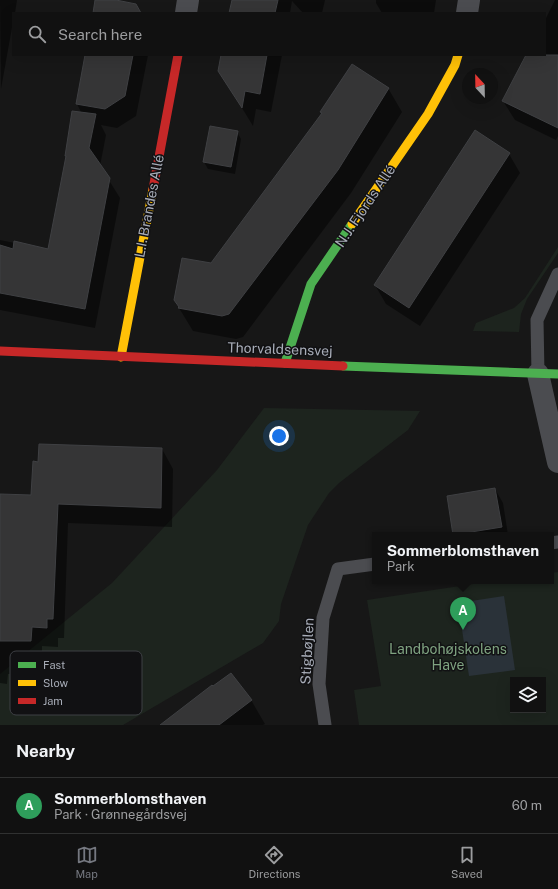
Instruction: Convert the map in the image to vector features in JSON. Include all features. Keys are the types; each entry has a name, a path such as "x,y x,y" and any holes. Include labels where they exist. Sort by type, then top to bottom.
{"street":[{"path":"186,12 188,0"},
{"path":"467,12 469,0"},
{"name":"L.I. Brandes Allé","path":"121,357 178,56"},
{"name":"N.J. Fjords Allé","path":"285,363 311,284 428,114 455,66 458,56"},
{"name":"Thorvaldsensvej","path":"0,351 548,374"},
{"path":"548,374 558,462"}],"lane":[{"path":"548,374 537,320 558,274"},
{"name":"Stigbøjlen","path":"325,725 319,684 323,618 338,569 372,564"}],"green space":[{"path":"558,247 558,253 527,299 521,314 519,332 473,331 476,323 514,308 525,298"},
{"path":"264,408 420,411 408,430 339,483 329,493 308,525 281,604 279,621 263,643 142,714 142,651 28,651 112,583 217,470"},
{"name":"Landbohøjskolens Have","path":"558,572 558,725 359,725 354,690 381,686 367,600 473,584 554,584 554,573"},
{"path":"10,666 10,715 140,715 123,725 0,725 0,674"}],"shaded area":[{"path":"504,596 515,670 469,676 458,603"}],"building":[{"path":"95,0 116,0 136,4 140,12 93,12"},
{"path":"232,0 278,0 275,12 229,12"},
{"path":"558,55 558,128 502,101 525,56"},
{"path":"85,56 133,56 125,96 105,109 76,104"},
{"path":"221,56 267,56 260,94 245,91 242,108 218,71"},
{"path":"352,64 389,88 338,170 229,314 222,316 178,308 179,307 174,300 182,258 211,263 322,113 320,112"},
{"path":"72,111 96,114 89,148 110,178 85,309 0,293 0,245 13,249 14,241 48,249 66,156"},
{"path":"210,126 238,131 231,167 203,162"},
{"path":"475,130 510,153 409,308 374,285"},
{"path":"39,444 162,448 161,508 58,504 53,619 47,619 47,628 32,627 31,641 0,641 0,494 31,495 33,461 38,462"},
{"path":"495,488 502,527 471,532 453,532 447,496"},
{"path":"231,673 252,700 219,725 160,725 212,685 213,686"}],"traffic: fast":[{"path":"285,363 311,284 352,224"},
{"path":"343,366 558,374"}],"traffic: slow":[{"path":"352,224 428,114 455,65 458,56"},
{"path":"121,357 153,189"}],"traffic: jam":[{"path":"153,189 178,56"},
{"path":"0,351 343,366"}],"place":[{"name":"Sommerblomsthaven","path":"463,630"}]}
